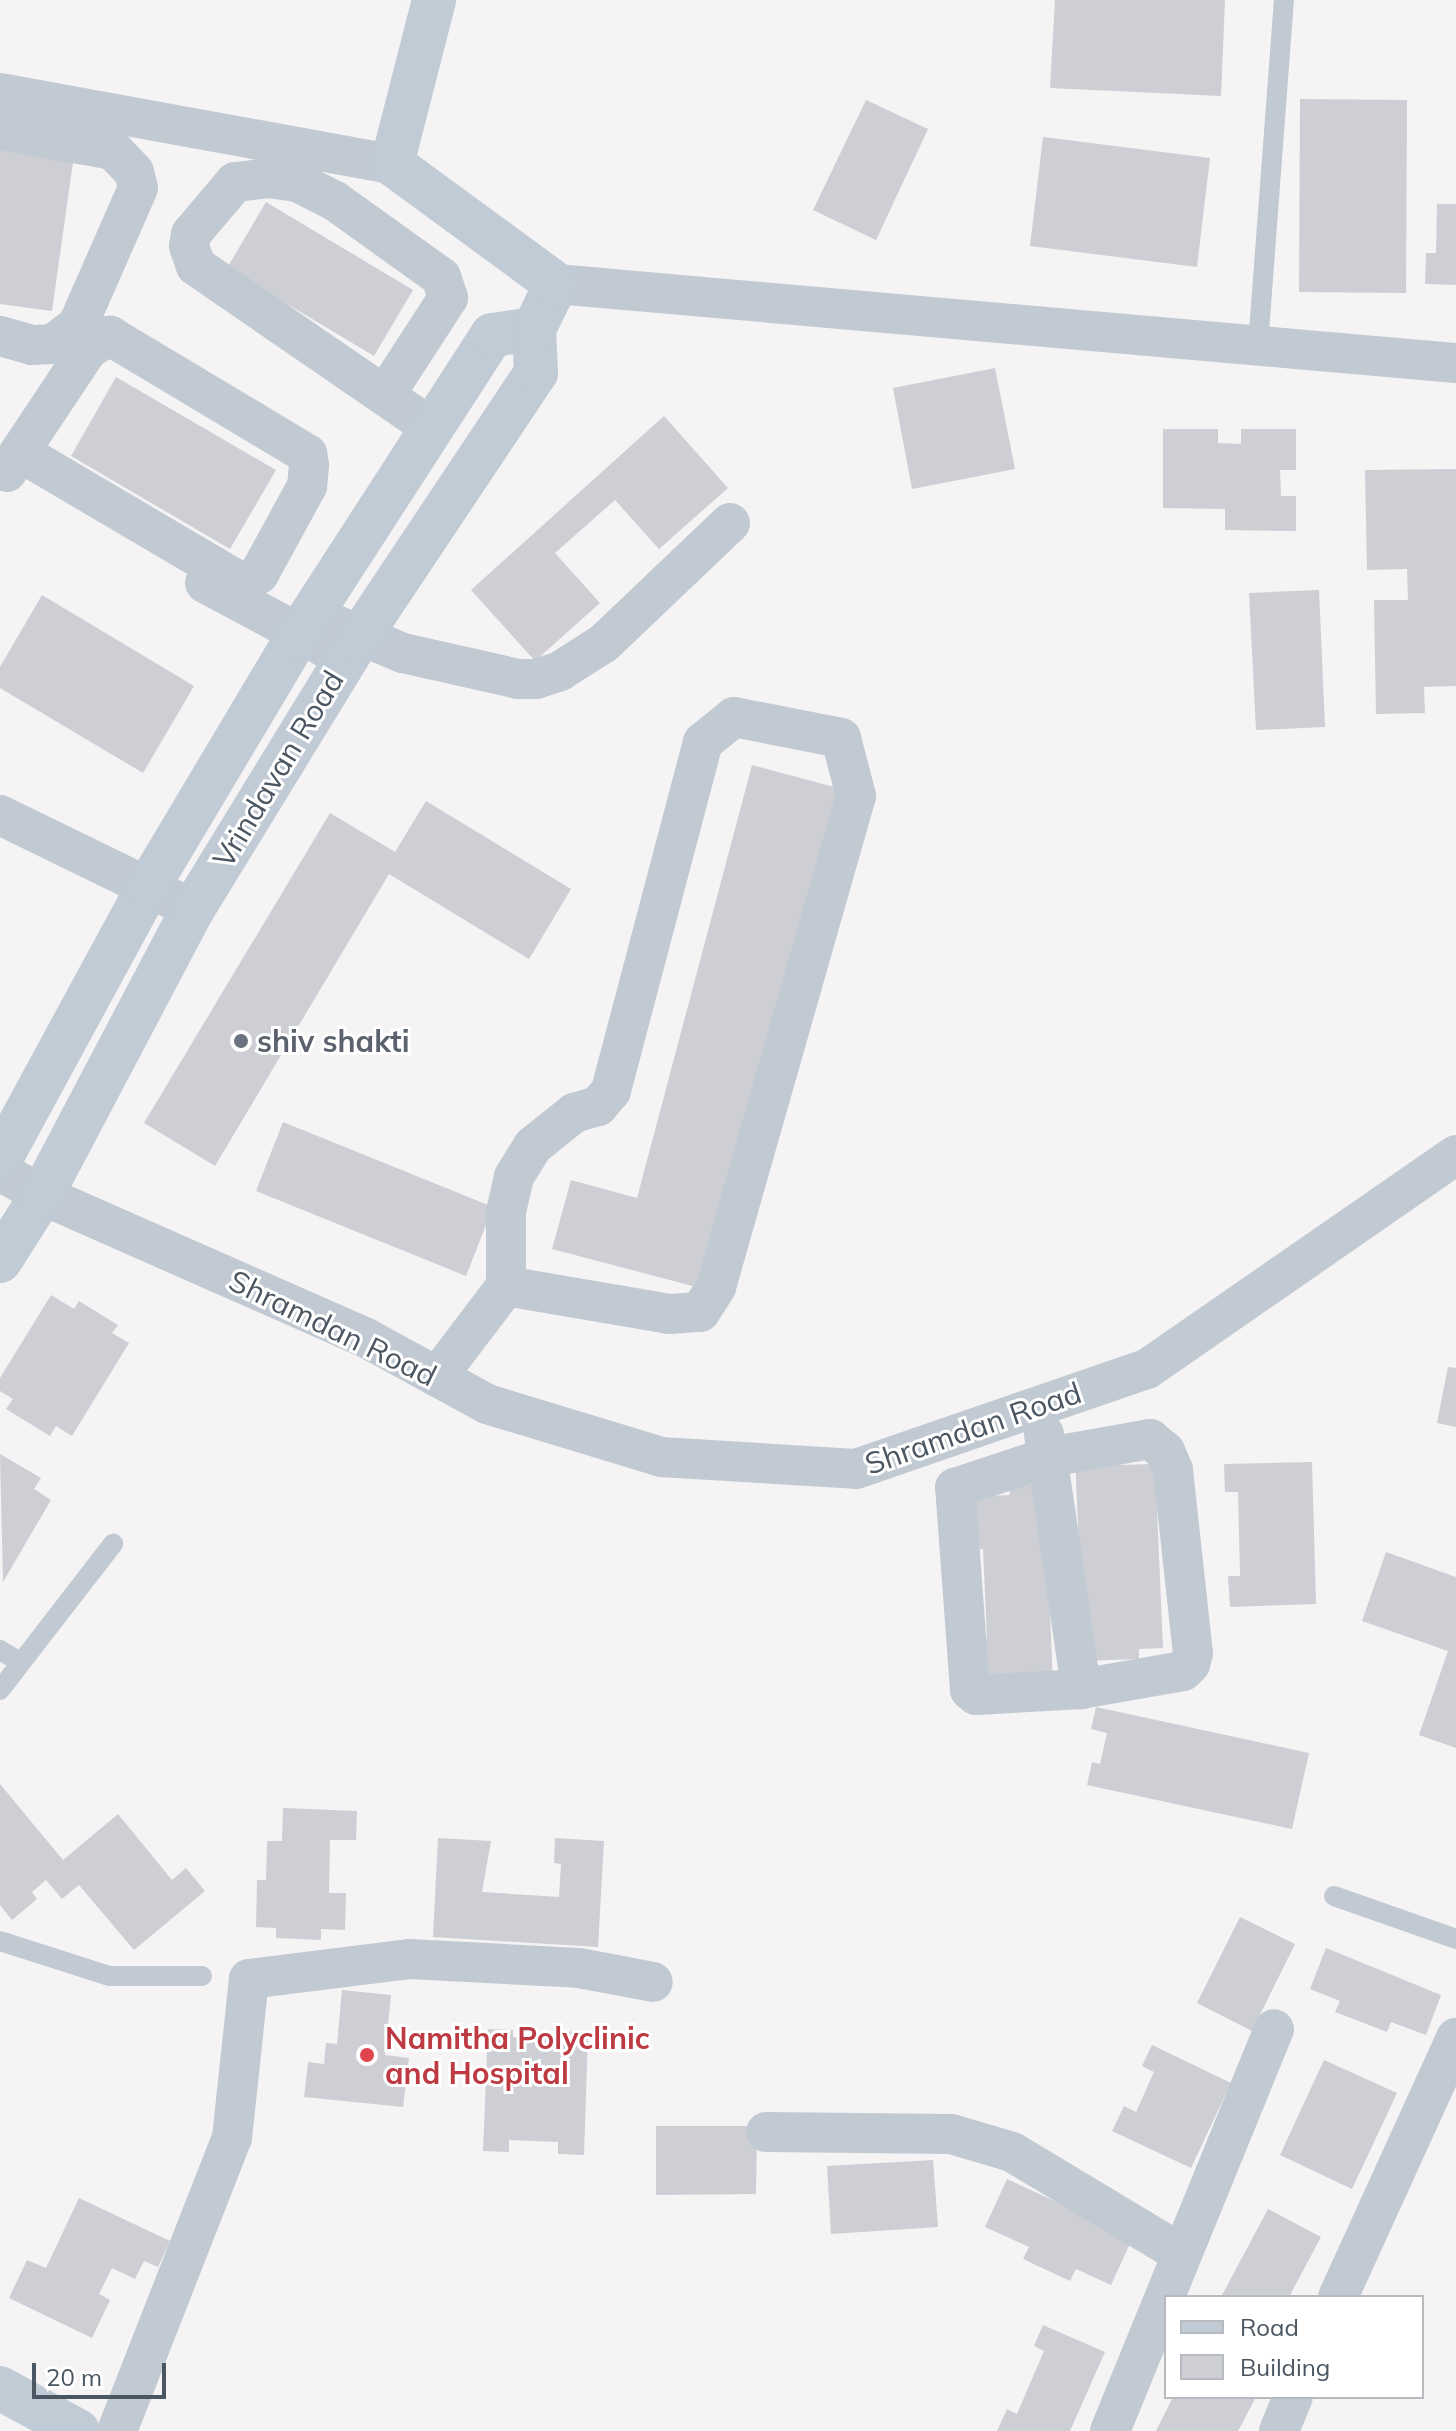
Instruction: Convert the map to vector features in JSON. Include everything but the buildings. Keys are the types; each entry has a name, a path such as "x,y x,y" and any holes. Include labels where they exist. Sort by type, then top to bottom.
{"street":[{"path":"392,164 434,0"},
{"path":"0,93 392,164 556,284 1456,363"},
{"path":"0,130 113,150 134,172 138,188 78,325 53,344 32,345 0,336"},
{"path":"385,395 448,298 441,277 335,201 297,182 269,178 235,182 191,234 189,246 196,266 432,428"},
{"name":"Vrindavan Road","path":"0,1261 42,1195 193,909 352,648 536,373 534,329 556,284"},
{"path":"0,1160 148,887 305,625 492,335 534,329"},
{"path":"110,336 307,454 309,465 307,486 259,574 242,583 9,464 88,349 110,336"},
{"path":"9,464 352,648 536,679 560,671 604,643 730,523"},
{"path":"396,484 440,517"},
{"path":"437,1377 506,1286 506,1212 514,1177 533,1146 574,1113 598,1106 611,1091 703,742 734,717 841,738 856,796 716,1287 700,1312 670,1314 506,1286"},
{"path":"0,815 193,909"},
{"name":"Shramdan Road","path":"0,1171 42,1195 368,1339 487,1404 661,1457 856,1469 1147,1369 1456,1155"},
{"path":"1036,1407 1049,1457 1081,1689"},
{"path":"1150,1439 1165,1451 1173,1470 1193,1653 1190,1664 1183,1671 1081,1689 987,1697 970,1690 955,1488 1049,1457 1150,1439"},
{"path":"117,2431 232,2138 249,1979 409,1959 579,1968 653,1982"},
{"path":"1110,2431 1180,2253 1274,2029"},
{"path":"1339,2295 1456,2038"},
{"path":"766,2132 951,2134 1012,2152 1180,2253"},
{"path":"0,2388 78,2431"},
{"path":"1279,2431 1292,2399"}],"lane":[{"path":"1258,345 1284,0"},
{"path":"0,1690 113,1544"},
{"path":"0,1650 20,1662"},
{"path":"1334,1896 1456,1939"},
{"path":"0,1941 109,1976 202,1976"}],"place":[{"name":"shiv shakti","path":"241,1041"},
{"name":"Namitha Polyclinic and Hospital","path":"367,2055"}]}
